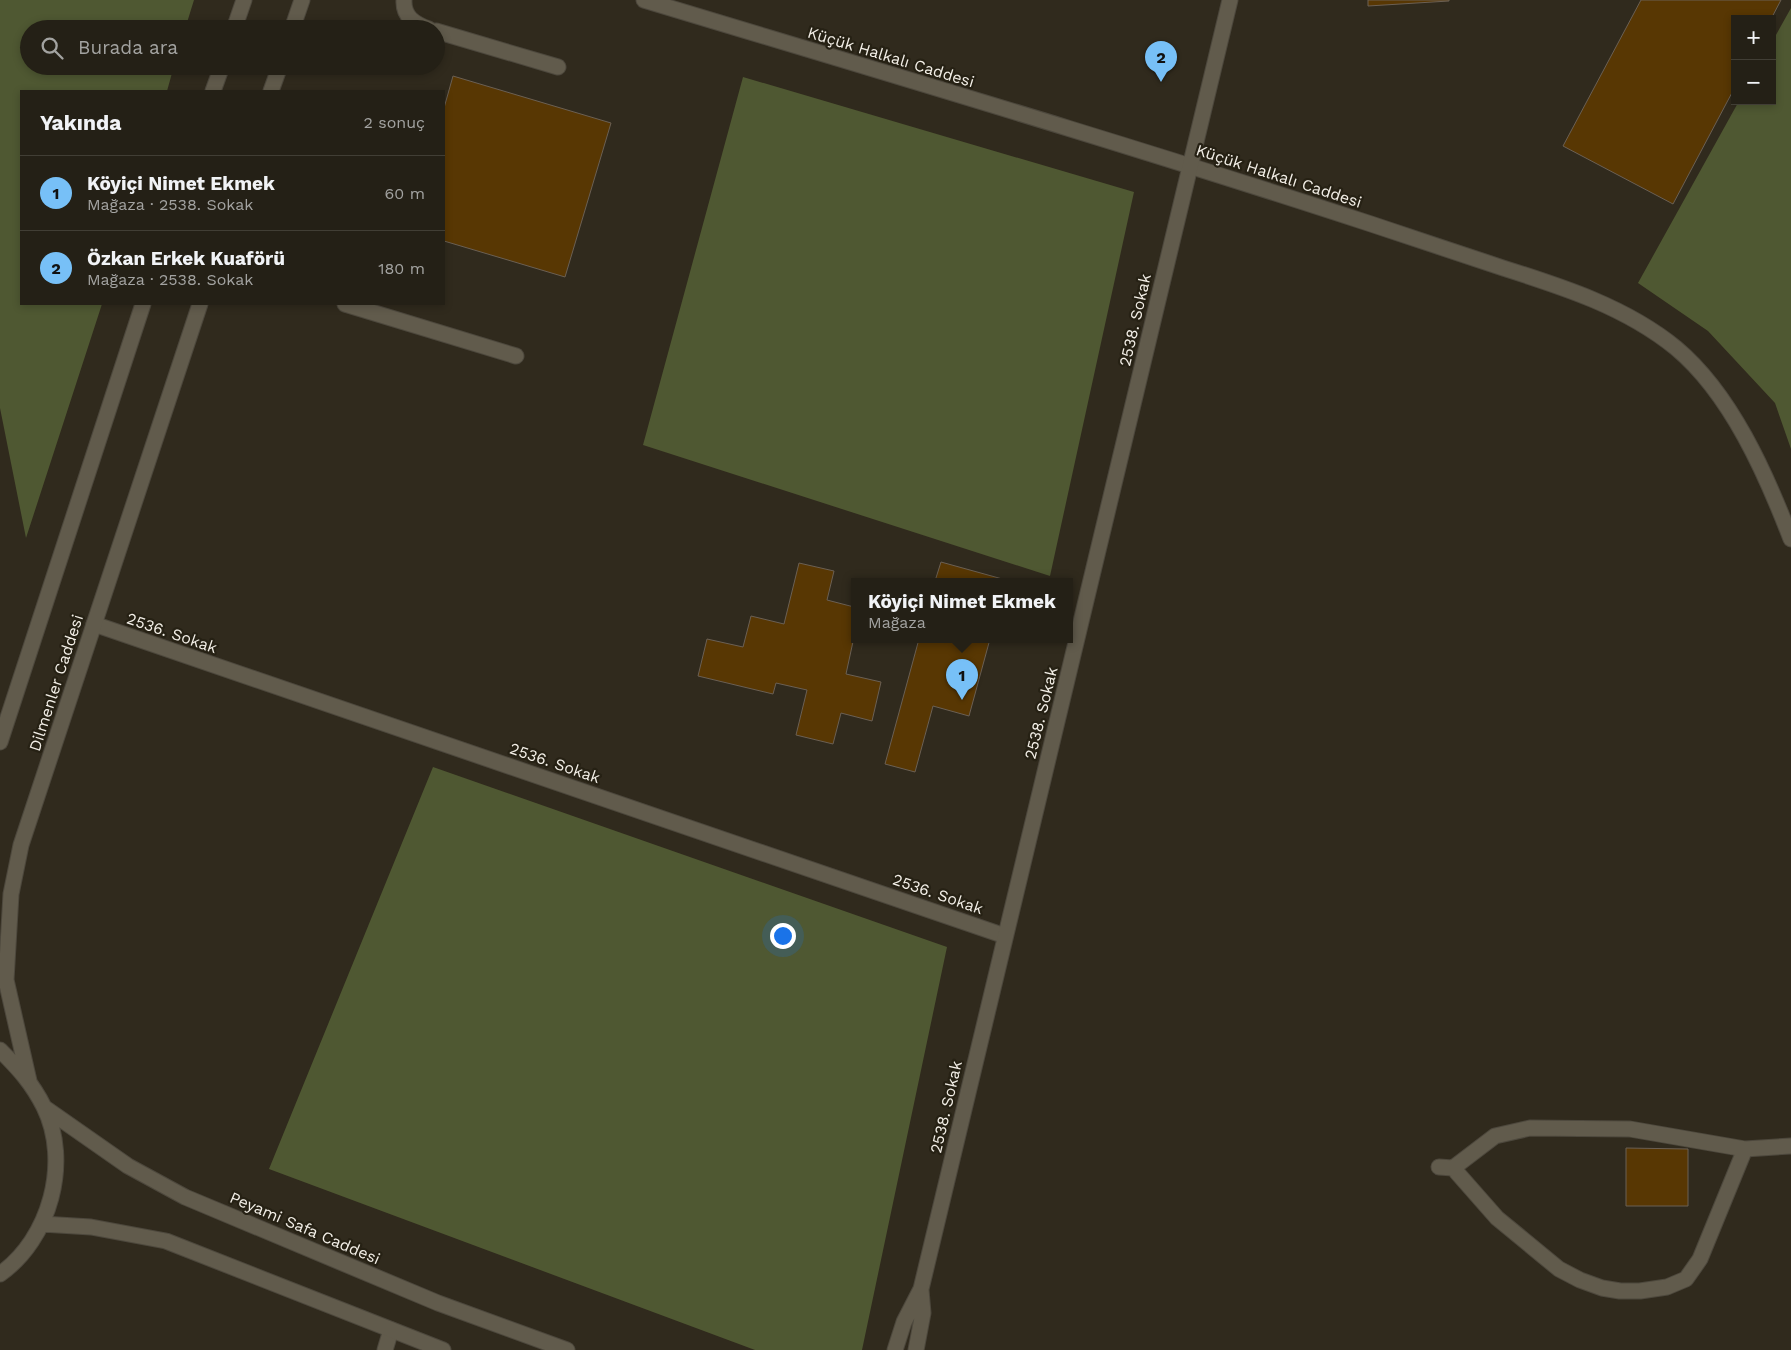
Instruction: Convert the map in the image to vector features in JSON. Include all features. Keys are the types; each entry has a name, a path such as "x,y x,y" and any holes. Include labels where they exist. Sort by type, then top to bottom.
{"street":[{"path":"237,20 244,0"},
{"path":"295,20 302,0"},
{"path":"404,0 404,9 410,20"},
{"name":"Küçük Halkalı Caddesi","path":"644,0 1190,165 1550,283 1625,314 1676,348 1708,380 1736,422 1774,494 1791,539"},
{"name":"2538. Sokak","path":"921,1289 1230,0"},
{"path":"445,34 558,67"},
{"path":"213,90 219,75"},
{"path":"271,90 277,75"},
{"path":"0,742 143,305"},
{"name":"Dilmenler Caddesi","path":"29,1082 6,980 11,894 21,845 200,305"},
{"path":"347,305 516,356"},
{"name":"2536. Sokak","path":"94,624 1005,936"},
{"path":"0,1050 26,1076 45,1108 54,1137 56,1167 52,1197 42,1224 27,1248 0,1274"},
{"name":"Peyami Safa Caddesi","path":"45,1108 128,1166 185,1197 438,1303 567,1350"},
{"path":"1744,1149 1700,1259 1686,1279 1667,1288 1640,1291 1620,1291 1602,1288 1580,1280 1559,1269 1497,1218 1446,1168 1495,1136 1530,1128 1630,1129 1744,1149 1791,1146"},
{"path":"42,1224 91,1228 166,1241 443,1350"},
{"path":"895,1350 904,1322 921,1289"},
{"path":"916,1350 923,1313 921,1289"},
{"path":"385,1350 392,1330"}],"green space":[{"path":"0,0 194,0 188,20 20,20 20,75 171,75 167,90 20,90 20,305 102,305 26,538 0,408"},
{"path":"1791,8 1791,449 1775,403 1708,331 1638,283 1737,105 1776,105 1776,35"},
{"path":"743,77 1134,192 1050,576 643,445"},
{"path":"433,767 947,947 862,1350 755,1350 269,1169"}],"building":[{"path":"1368,0 1449,0 1449,1 1368,6"},
{"path":"1641,0 1781,0 1773,15 1731,15 1731,95 1673,204 1563,146"},
{"path":"453,76 611,123 565,277 445,241 445,104"},
{"path":"941,562 999,578 936,578"},
{"path":"799,563 834,571 827,600 851,606 851,643 853,643 846,674 881,682 872,721 841,713 833,744 796,735 807,690 776,683 773,694 698,676 707,639 743,647 751,616 784,624"},
{"path":"918,643 989,643 969,716 933,706 915,772 885,764"},
{"path":"1626,1148 1688,1149 1688,1206 1626,1206"}],"place":[{"name":"Özkan Erkek Kuaförü","path":"1161,82"},
{"name":"Köyiçi Nimet Ekmek","path":"962,700"}]}
